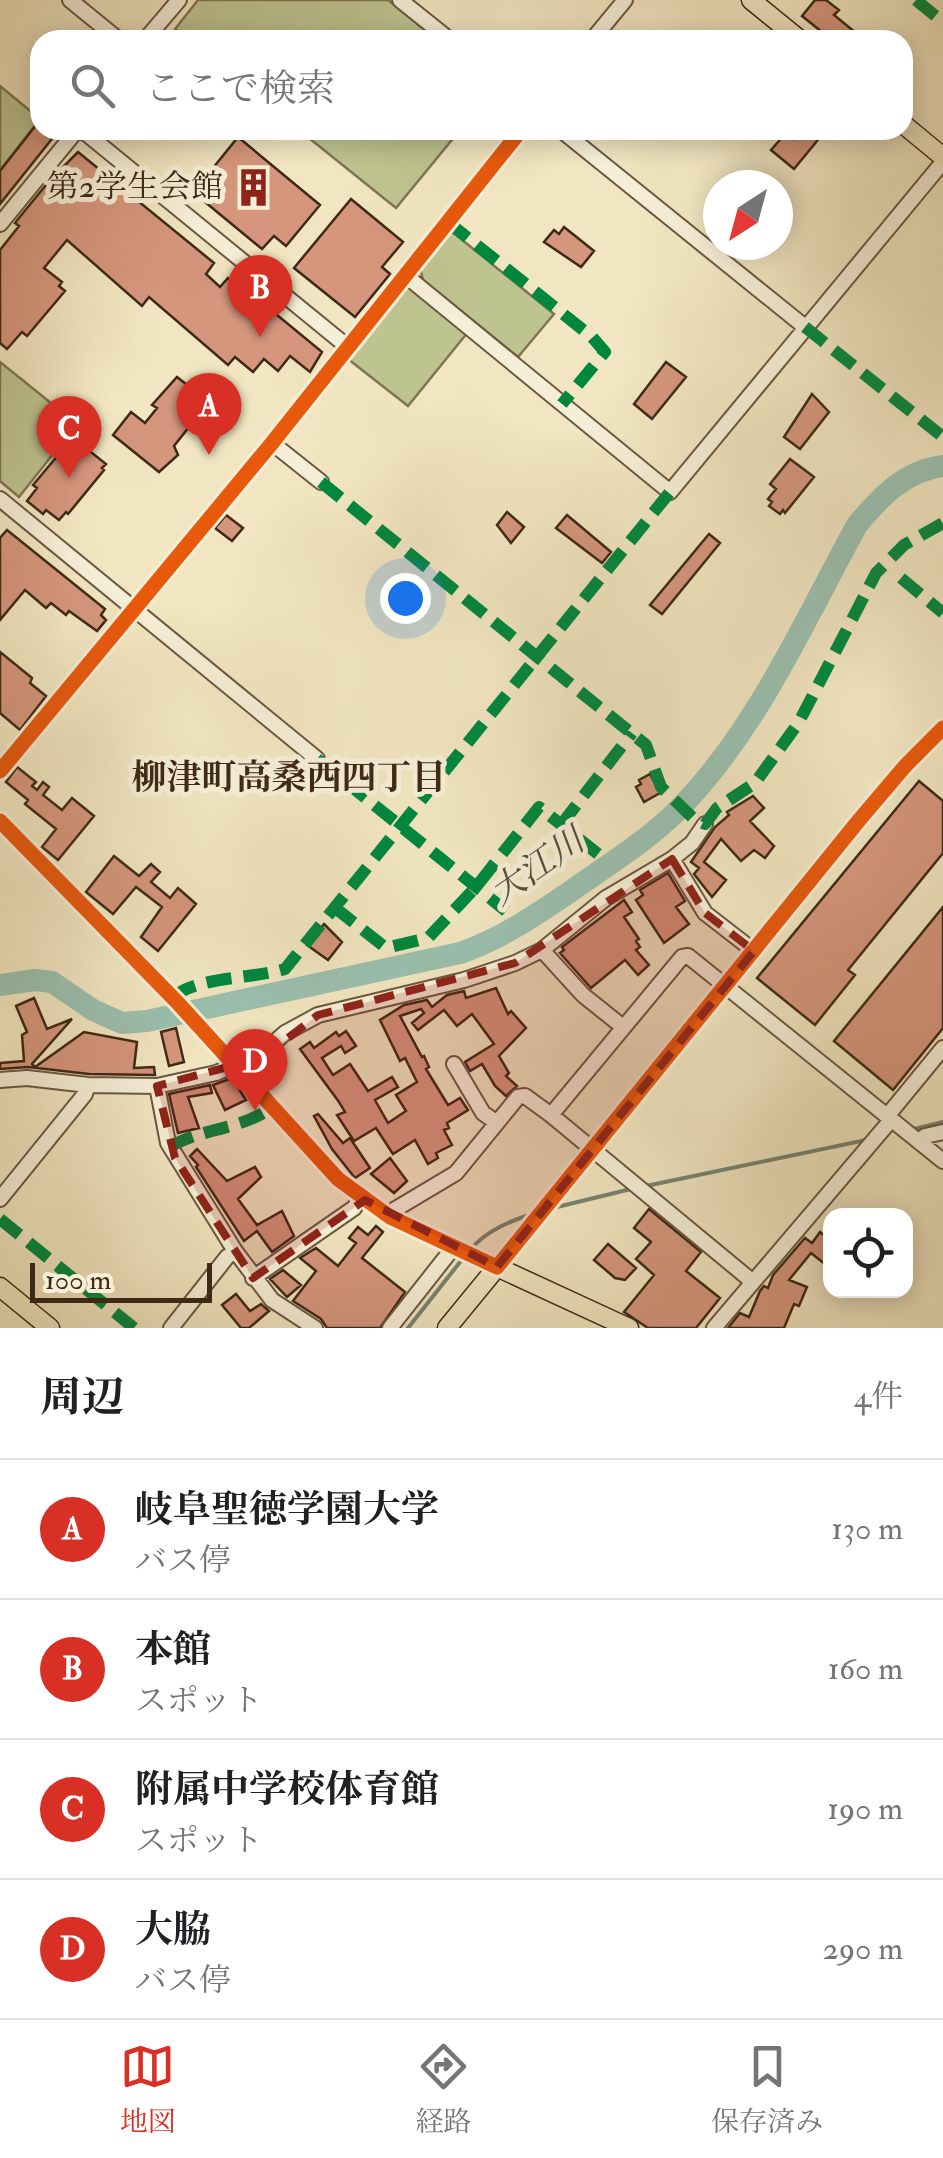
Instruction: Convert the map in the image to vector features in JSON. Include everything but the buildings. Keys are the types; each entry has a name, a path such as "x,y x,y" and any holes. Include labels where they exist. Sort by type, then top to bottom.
{"main road":[{"path":"751,0 788,30"},
{"path":"913,133 943,160"},
{"path":"447,1328 497,1267 629,1328"},
{"path":"0,1287 50,1328"}],"street":[{"path":"70,0 107,30"},
{"path":"154,30 179,0"},
{"path":"400,0 438,30"},
{"path":"600,30 625,0"},
{"path":"1,222 71,140"},
{"path":"92,140 349,348"},
{"path":"0,771 272,443 513,140"},
{"path":"574,140 805,327"},
{"path":"405,275 670,492 943,160"},
{"path":"272,443 320,482"},
{"path":"0,499 317,758"},
{"path":"0,822 196,1022 338,1180 390,1217 497,1267 871,806 943,728"},
{"path":"0,1080 27,1078 88,1085 157,1086 238,1068 285,1033 318,1015 464,980 542,950 606,898 672,860 692,843 705,824"},
{"path":"672,860 706,913 754,950"},
{"path":"542,950 583,994 623,1027"},
{"path":"551,1115 682,957 688,956 943,1161"},
{"path":"714,1328 943,1048"},
{"path":"454,1064 482,1113 497,1124"},
{"path":"0,1199 88,1085"},
{"path":"157,1086 168,1142 235,1251 272,1300 315,1328"},
{"path":"390,1217 394,1210 456,1174 518,1097 524,1096 753,1282"},
{"path":"919,1142 925,1136 943,1132"},
{"path":"254,1278 354,1208 361,1198"},
{"path":"390,1328 453,1248"},
{"path":"171,1328 235,1251"}],"highlighted area":[{"path":"672,859 705,913 754,951 497,1267 365,1200 253,1278 175,1158 157,1086 235,1065 242,1073 318,1015 515,963"}],"green space":[{"path":"198,0 388,0 425,30 176,30"},
{"path":"0,86 30,111 30,132 0,170"},
{"path":"311,140 452,140 396,208"},
{"path":"451,231 554,314 518,357 423,280 420,268"},
{"path":"409,284 468,332 408,406 348,359"},
{"path":"0,362 77,424 19,497 0,481"}],"waterway":[{"name":"大江川","path":"0,985 52,982 93,1010 122,1023 147,1021 460,953 505,933 628,852 678,810 732,746 755,711 857,525 905,479 943,466"},
{"path":"910,1130 943,1122"},
{"path":"646,1186 866,1140"},
{"path":"549,1209 631,1189"},
{"path":"470,1250 500,1227 535,1213"},
{"path":"408,1328 464,1257"}],"marked path":[{"path":"916,0 943,22"},
{"path":"448,222 592,337 605,352 562,404"},
{"path":"805,327 943,437"},
{"path":"321,482 646,745 661,787 693,818 705,824 717,808 755,783 799,722 876,573 904,545 943,523"},
{"path":"173,997 197,985 285,969 670,492"},
{"path":"901,578 943,613"},
{"path":"561,825 632,733"},
{"path":"317,759 506,911"},
{"path":"334,907 386,948 428,938 476,887 539,807 598,854"},
{"path":"170,1147 248,1120 272,1107"},
{"path":"0,1219 134,1328"}],"cycle path":[{"path":"0,771 272,443 513,140"},
{"path":"0,821 177,1002 338,1179 390,1217 497,1267 860,819 943,728"}],"place":[{"name":"第2学生会館","path":"253,187"},
{"name":"本館","path":"260,337"},
{"name":"岐阜聖徳学園大学","path":"209,455"},
{"name":"附属中学校体育館","path":"69,478"},
{"name":"大脇","path":"255,1111"}],"district":[{"name":"柳津町高桑西四丁目","path":"289,778"}]}
